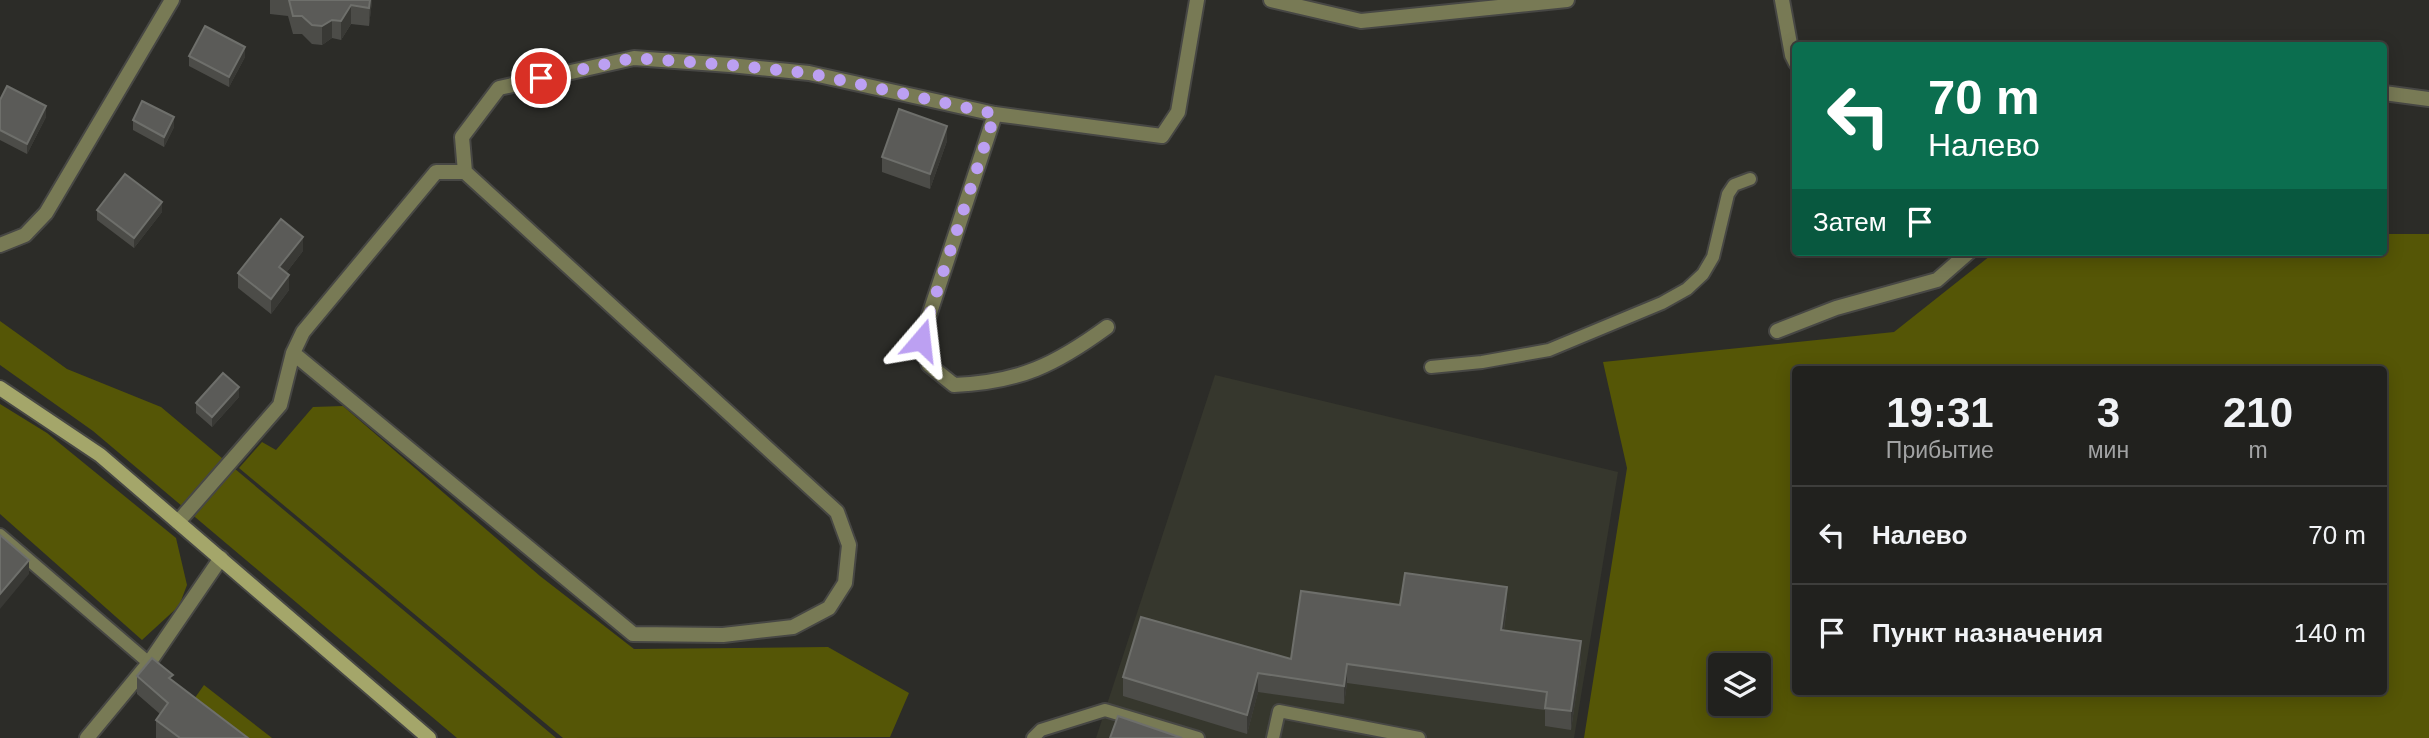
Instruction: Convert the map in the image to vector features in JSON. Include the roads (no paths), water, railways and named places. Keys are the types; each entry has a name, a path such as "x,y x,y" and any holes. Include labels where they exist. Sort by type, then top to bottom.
{"street":[{"path":"0,245 25,235 46,213 172,0"},
{"path":"465,172 463,137 499,88 634,58 808,73 995,114 1162,136 1178,112 1197,0"},
{"path":"1271,0 1361,21 1567,0"},
{"path":"1782,0 1792,55"},
{"path":"2387,93 2429,99"},
{"path":"995,114 921,340 929,365 954,385 990,384 1033,371 1072,353 1107,327"},
{"path":"178,522 280,405 293,353 303,332 436,172 465,172 836,512 849,545 845,583 829,608 793,627 723,635 633,634 293,353"},
{"path":"1777,331 1836,308 1937,279 1964,256"},
{"path":"0,388 100,455 429,738"},
{"path":"87,738 149,663 221,558"}],"lane":[{"path":"1431,367 1482,362 1549,350 1662,303 1687,289 1703,274 1713,257 1728,194 1734,185 1750,179"},
{"path":"0,535 149,663"},
{"path":"1033,738 1041,730 1105,710 1198,738"},
{"path":"1273,738 1279,710 1419,738"}]}
